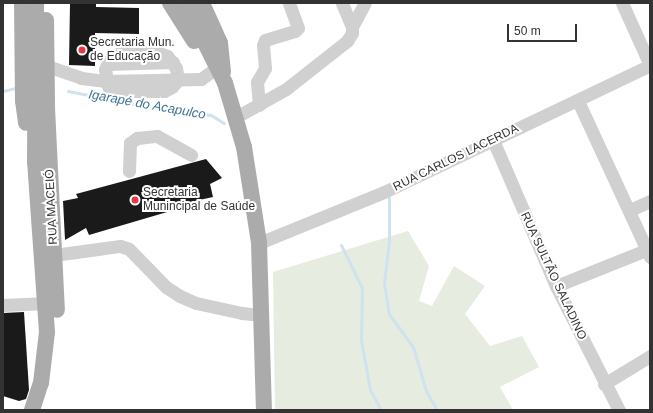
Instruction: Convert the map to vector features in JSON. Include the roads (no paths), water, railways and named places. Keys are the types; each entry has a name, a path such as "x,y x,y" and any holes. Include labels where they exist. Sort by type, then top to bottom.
{"main road":[{"path":"22,3 23,101 35,162"},
{"name":"RUA MACEIÓ","path":"32,410 45,357 46,303 35,162 36,3"},
{"name":"RUA MACEIÓ","path":"43,410 56,352 46,3"},
{"path":"170,3 197,46 219,73"},
{"path":"184,3 219,73 236,117 254,203 259,244 264,410"},
{"path":"202,3 220,43 219,73"}],"street":[{"path":"260,105 257,82 265,68 263,46 265,40 296,31 298,28 289,3"},
{"path":"236,117 286,90 346,41 352,33 352,27 342,3"},
{"path":"352,27 365,3"},
{"path":"622,3 650,65"},
{"path":"106,81 107,64 173,62 178,80"},
{"name":"RUA CARLOS LACERDA","path":"259,244 340,212 578,101 650,65"},
{"path":"47,66 81,78 106,81 201,80 219,73"},
{"path":"556,286 648,253 630,210 578,101"},
{"path":"129,171 130,143 137,138 157,136 191,155"},
{"name":"RUA SULTÃO SALADINO","path":"493,140 556,286 604,384 619,410"},
{"path":"630,210 650,201"},
{"path":"54,255 120,246 129,249 166,287 180,296 219,308 262,315"},
{"path":"3,305 46,303"},
{"path":"604,384 650,356"}],"waterway":[{"name":"Igarapé do Acapulco","path":"3,91 15,88"},
{"name":"Igarapé do Acapulco","path":"68,91 170,111 211,115 224,123"},
{"name":"Igarapé do Acapulco","path":"389,195 389,241 384,283 389,314 413,347 426,391 437,410"},
{"path":"341,245 362,288 361,340 370,390 381,410"}],"place":[{"name":"Secretaria Mun. de Educação","path":"82,50"},
{"name":"Secretaria Munincipal de Saúde","path":"135,200"}]}
